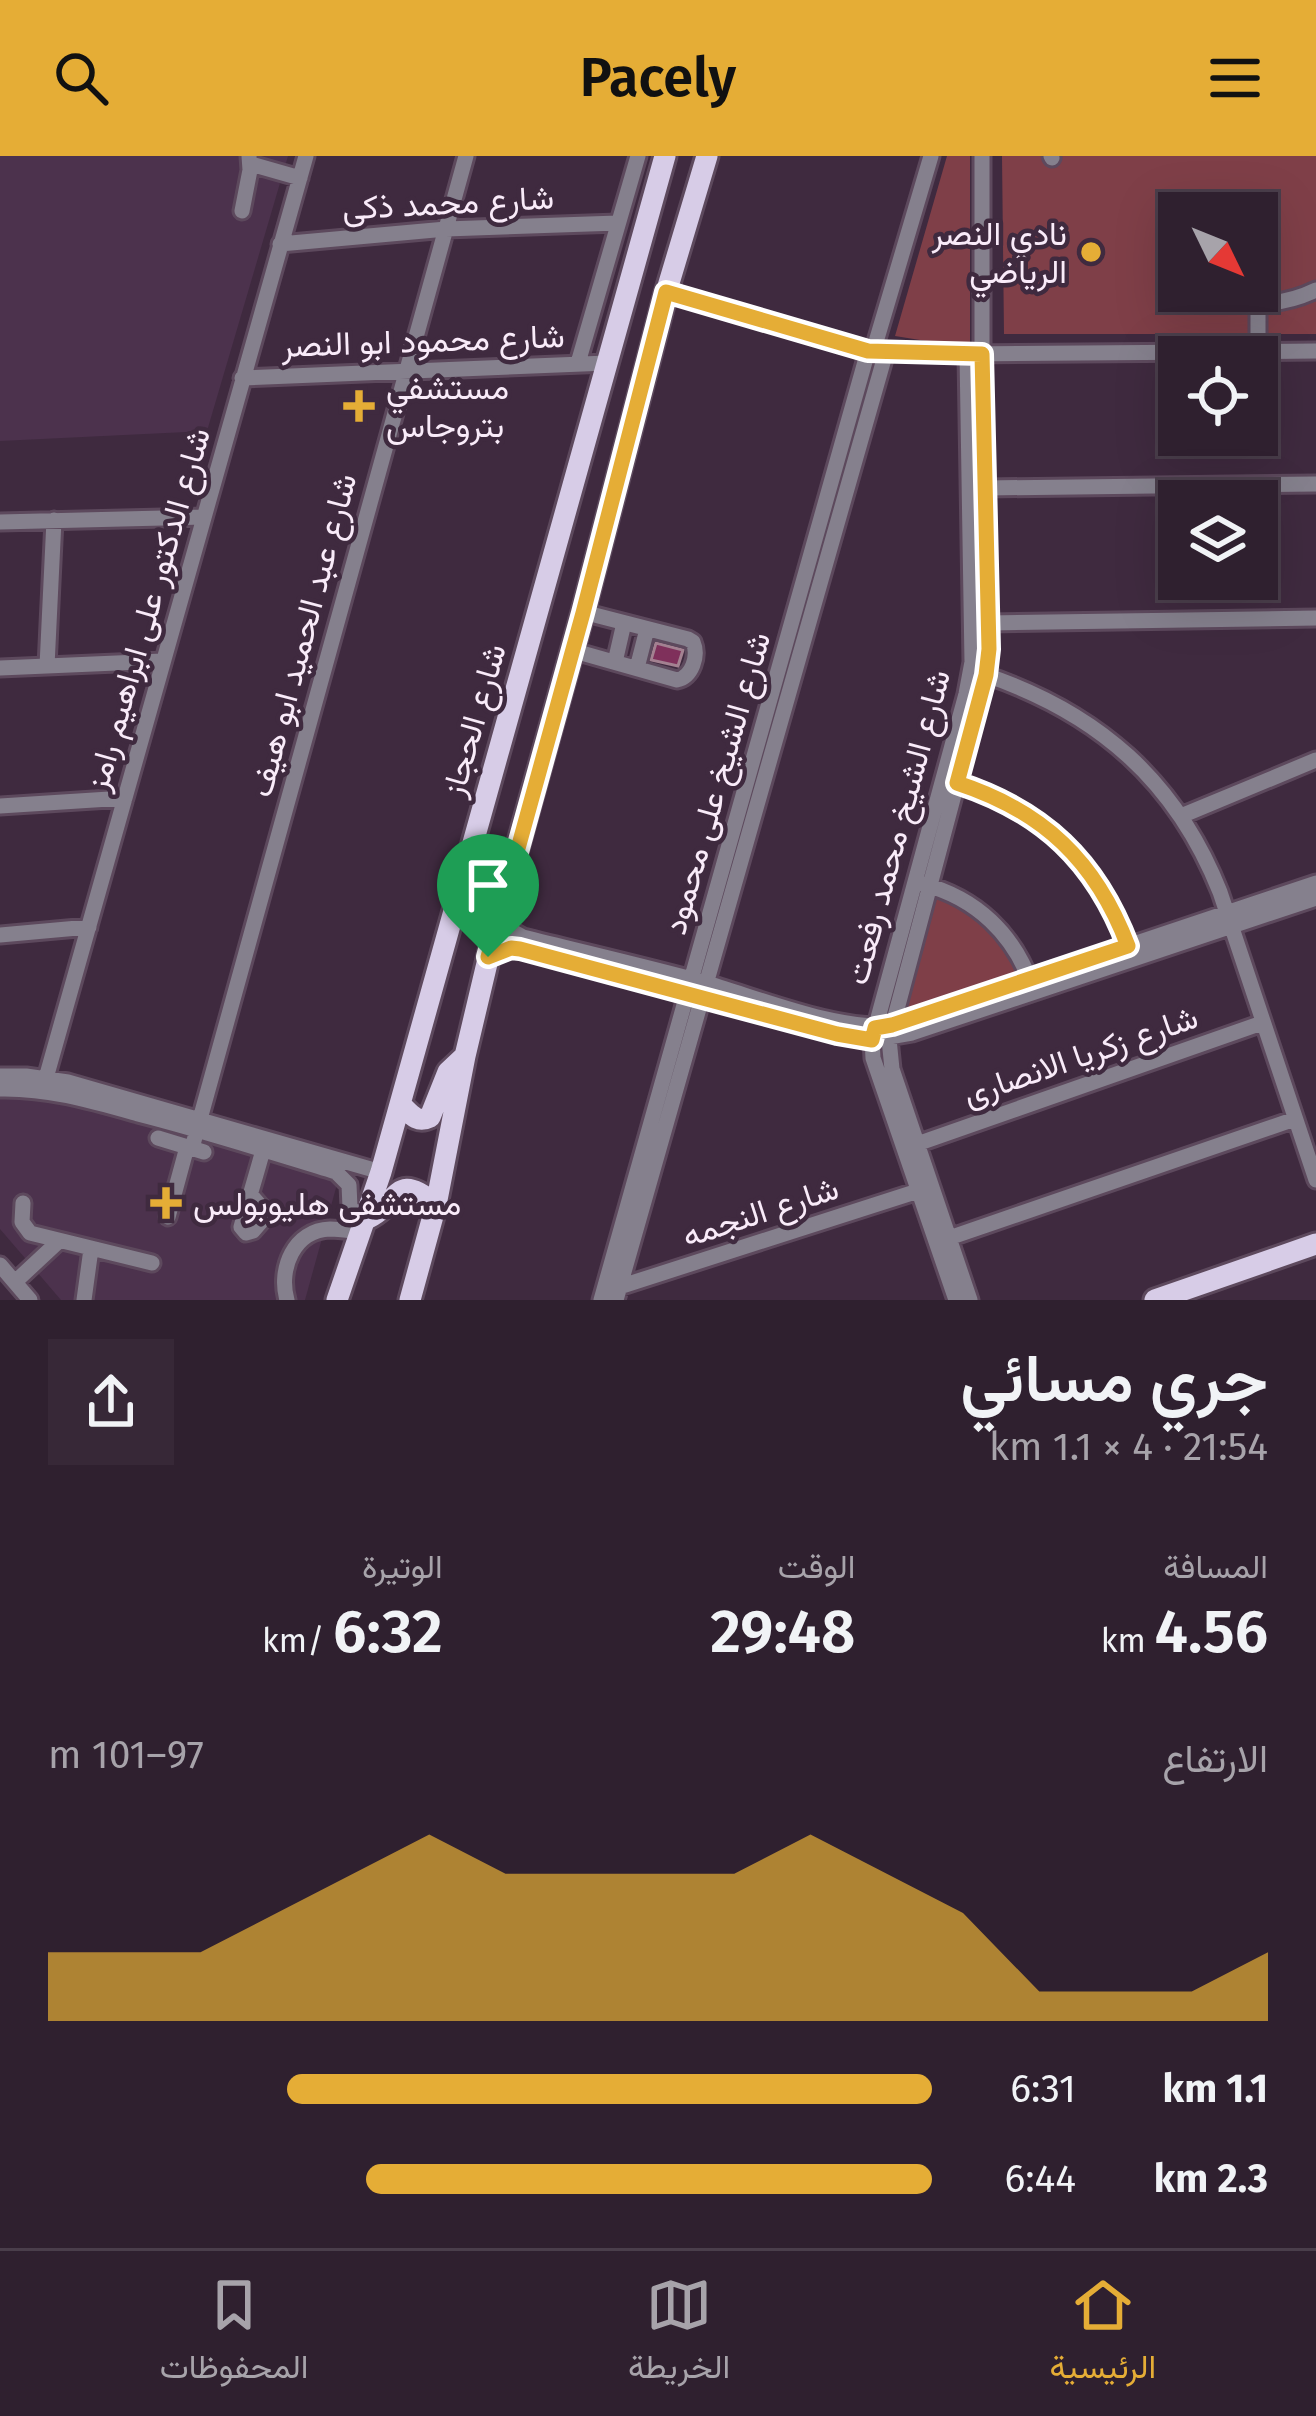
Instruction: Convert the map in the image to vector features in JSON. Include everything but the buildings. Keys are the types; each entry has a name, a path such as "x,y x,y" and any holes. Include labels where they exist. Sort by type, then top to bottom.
{"main road":[{"name":"شارع الحجاز","path":"338,1300 381,1172 665,156"},
{"path":"410,1300 436,1205 498,917 706,156"},
{"path":"400,1104 416,1119 430,1117 448,1072 465,1056"},
{"path":"361,1226 406,1189 418,1190 436,1205"},
{"path":"1155,1300 1316,1244"}],"street":[{"name":"شارع الدكتور على ابراهيم رامز","path":"46,1078 306,156"},
{"name":"شارع عبد الحميد ابو هيف","path":"168,1217 194,1149 466,156"},
{"path":"578,363 638,156"},
{"name":"شارع الشيخ على محمود","path":"618,1294 697,988 931,156"},
{"path":"975,354 982,156"},
{"path":"242,211 250,160 300,178"},
{"name":"شارع محمد ذكى","path":"280,244 446,229 618,223"},
{"path":"1278,303 1316,290"},
{"path":"666,292 876,352 1158,353"},
{"path":"1278,352 1316,351"},
{"name":"شارع الشيخ محمد رفعت","path":"956,1300 873,1058 950,781 986,675 986,488 975,354"},
{"name":"شارع الشيخ محمد رفعت","path":"950,781 974,646 975,354"},
{"name":"شارع محمود ابو النصر","path":"242,378 607,363"},
{"path":"986,488 1316,484"},
{"path":"0,522 204,517"},
{"path":"46,666 54,520"},
{"path":"571,650 682,680 690,673 696,653 688,639 583,613"},
{"path":"989,623 1316,618"},
{"path":"615,662 625,623"},
{"path":"637,668 647,629"},
{"path":"0,668 164,661"},
{"path":"986,675 1051,700 1110,738 1180,815 1203,853 1228,920 1316,1180"},
{"path":"1180,815 1316,760"},
{"path":"950,781 1008,802 1063,842 1106,896 1130,953"},
{"path":"0,806 125,798"},
{"path":"488,957 520,949 882,1033 1228,920 1316,883"},
{"path":"922,884 948,892 983,913 1011,943 1031,986"},
{"path":"1228,920 1316,898"},
{"path":"498,917 523,937 697,988"},
{"path":"0,935 88,928"},
{"name":"شارع الشيخ على محمود","path":"601,1300 697,988"},
{"name":"شارع زكريا الانصارى","path":"917,1144 1262,1023"},
{"name":"شارع الشيخ محمد رفعت","path":"882,1033 970,1300"},
{"path":"0,1076 46,1078 381,1172"},
{"path":"0,1089 61,1094 199,1124 340,1174 349,1185 350,1208 361,1226 327,1228 300,1242 285,1267 287,1300"},
{"path":"950,1238 1294,1120"},
{"path":"158,1138 194,1149"},
{"path":"250,1194 263,1150"},
{"name":"شارع النجمه","path":"618,1294 919,1191"},
{"path":"22,1203 22,1222 30,1233 152,1262"},
{"path":"15,1282 58,1241"},
{"path":"84,1300 92,1249"},
{"path":"0,1265 30,1300"}],"shaded area":[{"path":"0,156 288,156 207,431 0,441"},
{"path":"947,156 970,156 970,348 895,336"},
{"name":"نادي النصر الرياضي","path":"1002,156 1316,156 1316,334 1004,334"},
{"path":"929,886 983,913 1029,979 892,1025"},
{"name":"مستشفى هليوبولس","path":"0,1091 56,1096 339,1177 305,1300 61,1300 0,1229"}],"place":[{"name":"نادي النصر الرياضي","path":"1091,252"},
{"name":"مستشفي بتروجاس","path":"359,406"},
{"name":"مستشفى هليوبولس","path":"166,1203"}],"route":[{"path":"666,292 868,351 982,354 989,649 957,783 1032,816 1073,852 1106,896 1128,946 875,1028 872,1040 520,949 488,957 666,292"}]}
